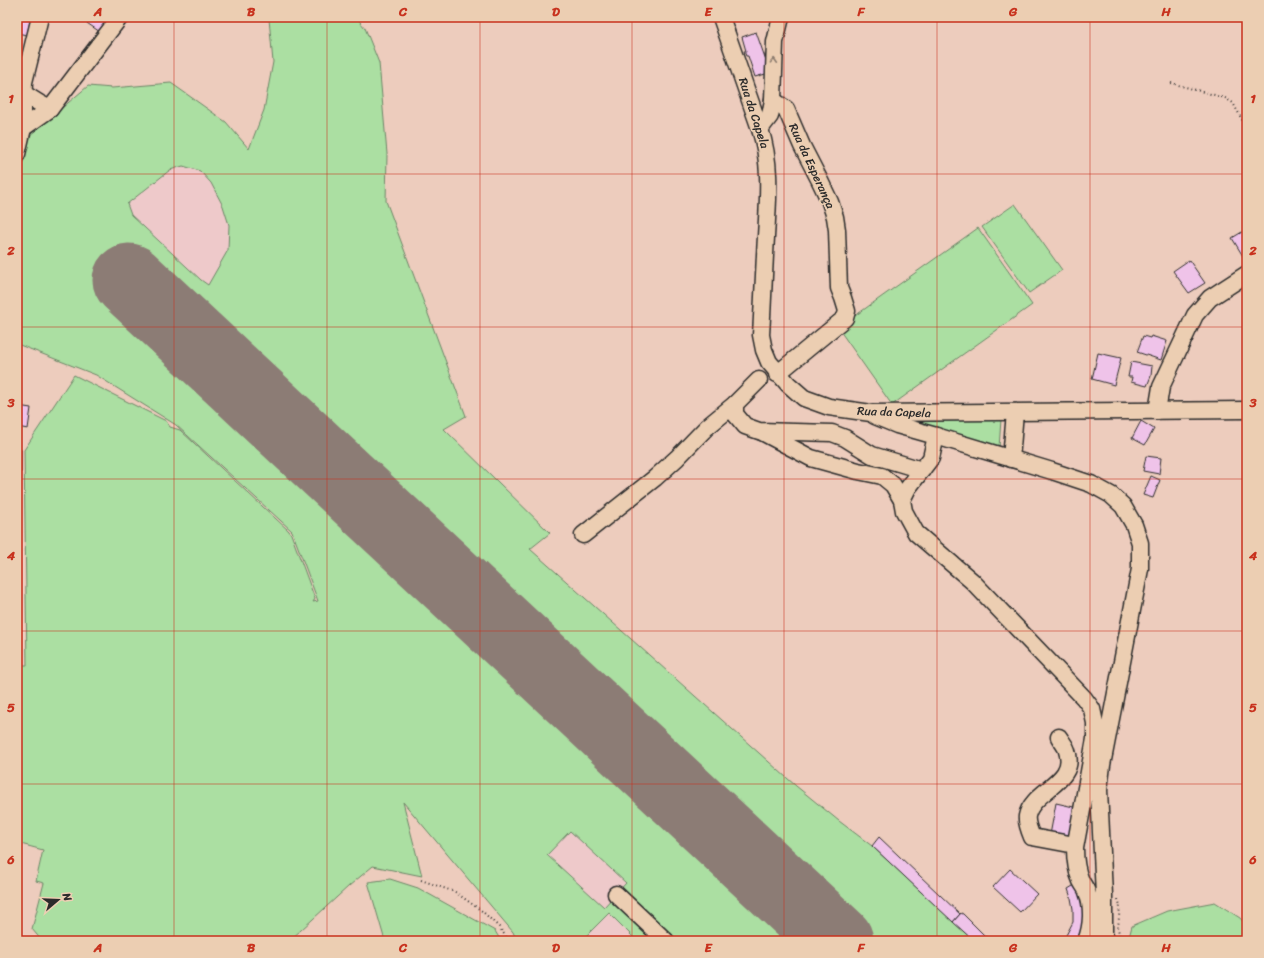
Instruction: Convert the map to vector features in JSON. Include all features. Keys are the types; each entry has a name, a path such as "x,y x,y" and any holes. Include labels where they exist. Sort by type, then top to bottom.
{"street":[{"path":"17,154 23,128 24,82 40,17"},
{"path":"23,128 50,109 120,17"},
{"name":"Rua da Capela","path":"721,17 766,145 768,160 768,193 761,334 764,350 769,362 778,374 804,398 829,407 867,413 1247,410"},
{"path":"760,128 770,116 773,100 775,42 781,17"},
{"path":"23,93 39,104 50,109"},
{"name":"Rua da Esperança","path":"773,100 786,109 836,217 839,288 847,311 845,318 778,374"},
{"path":"1157,411 1161,387 1195,315 1210,298 1247,274"},
{"path":"583,535 655,478 707,427 735,404 759,380"},
{"path":"735,404 735,414 745,426 759,431 811,458 882,476 893,485 902,500 904,511 916,533 972,581 1084,698 1092,709 1095,723 1095,739 1075,845 1075,862 1081,882 1087,891 1090,901 1091,923 1086,941"},
{"path":"1010,459 1015,412"},
{"path":"867,413 897,425 1091,484 1111,495 1122,506 1134,524 1140,543 1140,569 1102,765 1099,790 1104,895 1103,941"},
{"path":"759,431 832,433 846,438 872,455 922,470"},
{"path":"902,500 908,488 931,458 936,436"},
{"path":"1059,737 1067,751 1068,762 1066,772 1060,780 1041,795 1031,806 1027,816 1028,827 1032,837 1075,845"},
{"path":"616,894 666,941"}],"path":[{"path":"1171,83 1225,98 1233,103 1247,129"},
{"path":"421,880 455,892 482,911 499,927 508,941"}],"shaded area":[{"path":"174,143 236,204 231,269 913,941 545,941 418,739 17,728 358,597 56,287"}],"green space":[{"path":"270,17 356,17 365,28 379,63 387,154 386,201 466,416 444,429 550,533 530,549 796,786 872,846 974,941 862,941 670,763 142,264 115,293 809,941 637,941 609,913 581,941 517,941 513,932 403,802 422,876 373,866 289,941 42,941 32,929 44,883 36,881 43,850 17,843 17,667 27,665 24,450 74,375 166,421 170,427 180,430 289,531 315,599 313,602 318,601 292,531 176,425 96,375 17,344 17,184 30,135 88,86 112,88 171,83 226,122 249,149 264,110 273,62","holes":["183,166 200,171 211,183 223,206 229,225 228,250 208,285 131,215 127,204 170,170","570,831 626,883 604,907 547,855"]},
{"path":"1015,204 1062,270 1029,293 982,227"},
{"path":"978,228 1032,305 892,405 838,328"},
{"path":"897,418 1001,419 999,448"},
{"path":"390,879 418,888 495,931 501,941 385,941 368,882"},
{"path":"1215,902 1240,918 1247,926 1247,941 1128,941 1132,926 1167,911"}],"building":[{"path":"17,17 31,17 27,35 17,33"},
{"path":"86,17 98,17 101,19 102,17 114,17 103,34 84,21"},
{"path":"756,32 769,73 755,77 748,56 746,56 744,51 746,51 742,37"},
{"path":"1247,229 1247,260 1246,261 1232,238"},
{"path":"1189,260 1205,283 1189,293 1173,271"},
{"path":"1143,336 1150,338 1151,336 1167,341 1161,360 1137,352"},
{"path":"1098,353 1121,358 1114,385 1092,379"},
{"path":"1131,362 1152,366 1151,376 1147,386 1131,382 1132,377 1128,377"},
{"path":"18,406 31,408 28,429 17,427"},
{"path":"1141,421 1154,429 1145,445 1132,438"},
{"path":"17,450 21,450 21,472 17,472"},
{"path":"1146,456 1161,458 1159,474 1143,471"},
{"path":"1151,476 1160,480 1153,498 1143,495"},
{"path":"1056,803 1078,808 1072,840 1050,835"},
{"path":"879,837 960,914 953,922 872,846"},
{"path":"1010,869 1037,894 1020,912 993,887"},
{"path":"1078,883 1086,915 1078,941 1063,941 1073,922 1073,909 1068,889"},
{"path":"961,913 990,941 974,941 953,922"}],"taxiway":[{"path":"826,931 831,941"}],"runway":[{"path":"129,280 837,941"}]}
